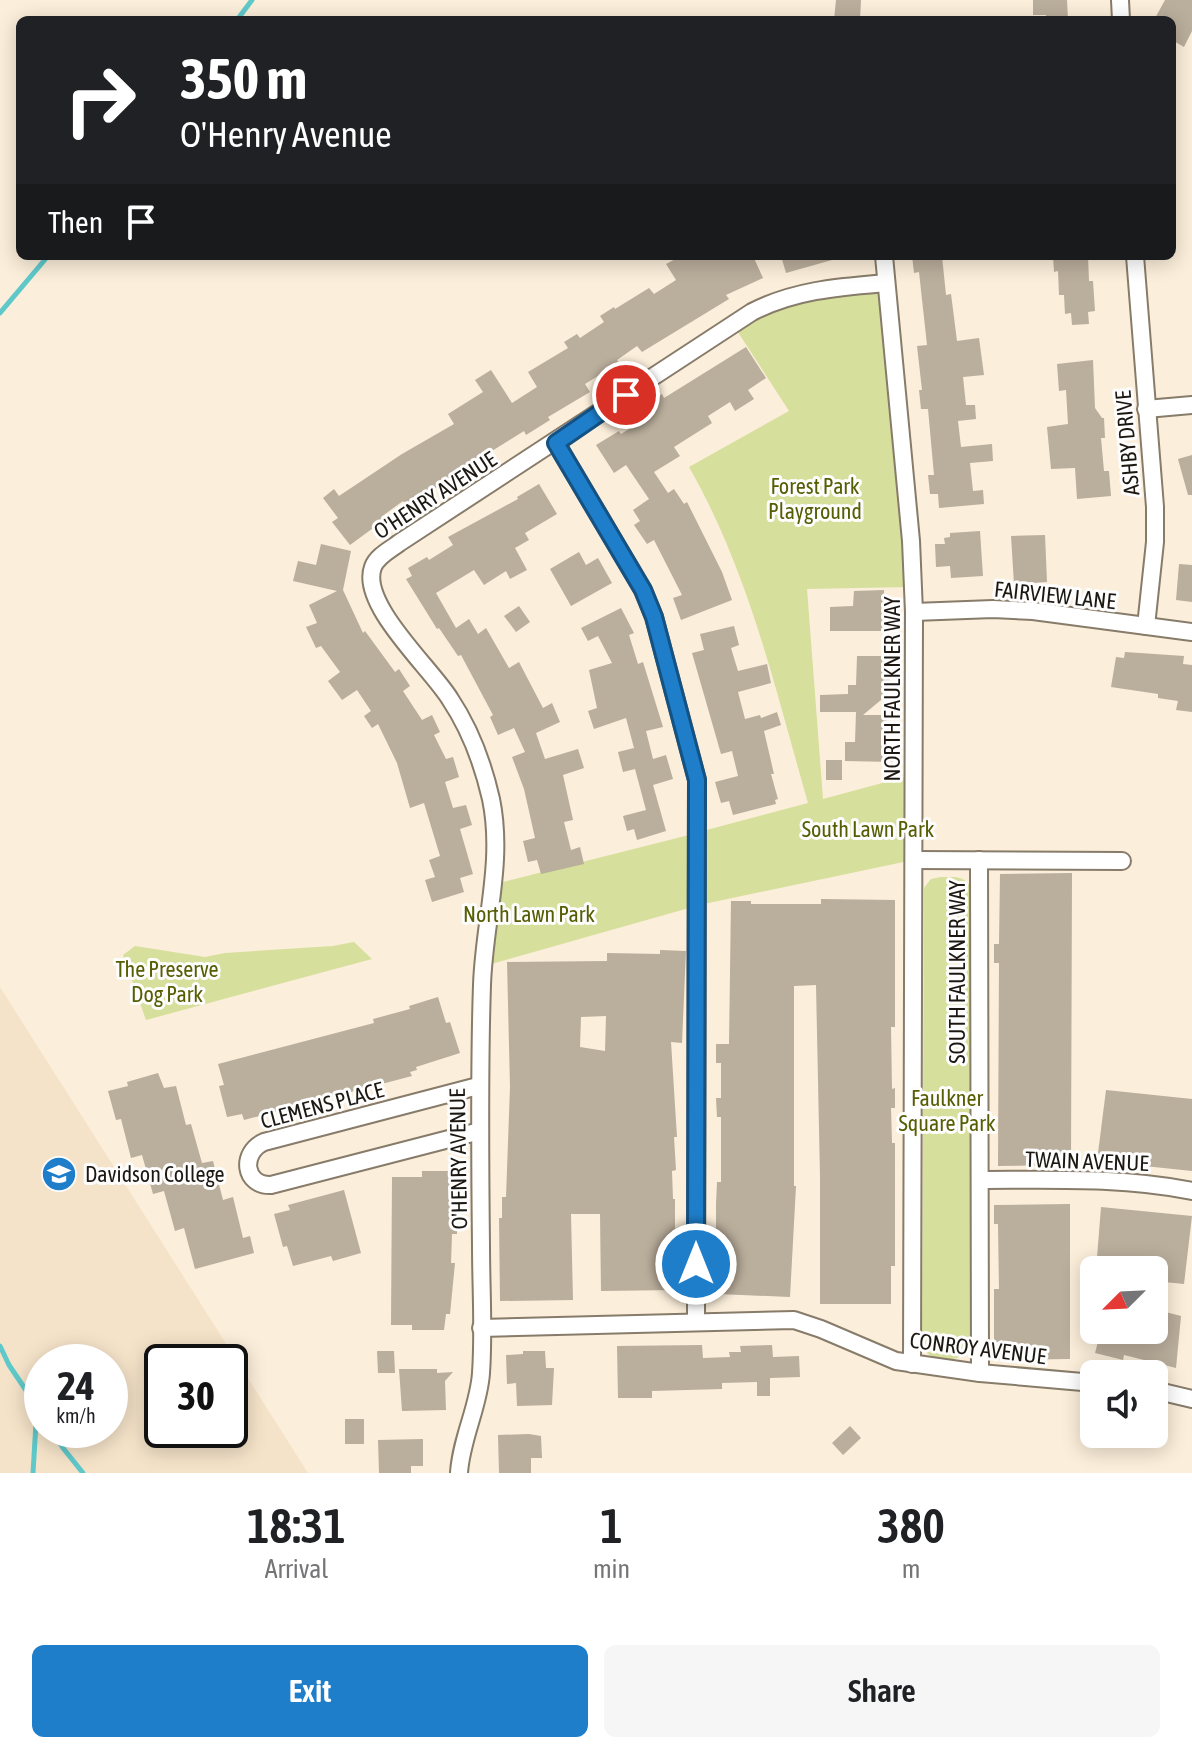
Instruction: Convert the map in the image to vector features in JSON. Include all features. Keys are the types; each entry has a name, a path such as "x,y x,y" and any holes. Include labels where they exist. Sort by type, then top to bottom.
{"street":[{"name":"NORTH FAULKNER WAY","path":"884,260 911,541 914,612 912,1364"},
{"name":"ASHBY DRIVE","path":"1135,260 1155,542 1146,626"},
{"name":"O'HENRY AVENUE","path":"459,1473 466,1429 481,1375 478,1086 483,948 497,843 491,799 464,721 379,604 372,584 372,568 379,557 752,312 809,290 886,283"},
{"path":"1146,409 1192,405"},
{"path":"556,443 643,590 657,628 697,780 696,1321"},
{"name":"FAIRVIEW LANE","path":"914,612 1033,611 1192,632"},
{"path":"915,860 1122,861"},
{"name":"SOUTH FAULKNER WAY","path":"979,860 980,1373"},
{"name":"CLEMENS PLACE","path":"478,1086 264,1142 254,1146 248,1163 256,1181 271,1185 480,1131"},
{"name":"TWAIN AVENUE","path":"980,1180 1085,1180 1139,1183 1192,1191"},
{"name":"CONROY AVENUE","path":"481,1328 794,1320 880,1355 912,1364 1080,1382"},
{"path":"1168,1393 1192,1399"}],"shaded area":[{"name":"Davidson College","path":"0,987 226,1344 144,1344 144,1448 248,1448 248,1378 308,1473 0,1473"}],"green space":[{"name":"Forest Park Playground","path":"885,285 911,587 807,589 823,799 912,775 913,860 699,905 699,832 808,803 759,631 728,548 689,467 789,411 734,326 771,304"},
{"name":"North Lawn Park","path":"697,833 696,906 484,966 495,884"},
{"name":"Faulkner Square Park","path":"931,879 962,879 971,888 972,1346 964,1355 946,1360 928,1354 922,1334 924,888"},
{"name":"The Preserve Dog Park","path":"354,942 372,959 146,1020 123,955 135,946 205,957"}],"building":[{"path":"836,0 861,0 860,16 834,16"},
{"path":"1033,0 1067,0 1068,16 1033,15"},
{"path":"1165,0 1192,0 1192,31 1184,47 1176,42 1176,16 1156,16"},
{"path":"674,260 755,260 763,278 726,295 729,299 642,352 637,346 617,360 619,363 585,384 590,392 548,417 550,420 526,435 524,431 466,467 468,472 446,485 444,482 408,508 403,501 381,517 384,520 350,545 332,522 338,518 323,498 334,489 339,496 454,424 448,414 483,392 475,380 491,370 512,403 537,387 528,372 568,348 564,342 577,334 580,338 604,322 600,316 614,307 649,288 654,294 676,280 666,264"},
{"path":"782,260 832,260 786,273"},
{"path":"912,260 942,260 946,295 951,294 957,341 979,338 984,375 963,377 966,405 975,405 976,419 958,421 961,447 992,444 993,461 970,463 973,491 983,490 984,504 939,508 938,494 930,494 928,475 934,475 928,409 921,409 917,346 927,345 919,272 914,273"},
{"path":"1053,260 1088,260 1095,311 1088,312 1089,324 1072,325 1071,313 1065,314 1064,295 1059,295 1058,271 1054,272"},
{"path":"746,347 766,378 748,390 754,399 735,411 730,402 708,416 712,423 674,447 680,456 654,472 668,493 674,489 684,504 687,502 722,572 732,600 681,620 673,598 682,595 654,540 647,544 634,525 640,521 633,510 649,499 626,465 614,473 596,445 645,419 639,409 662,394 664,398"},
{"path":"1093,360 1095,408 1104,418 1105,438 1101,438 1104,471 1109,471 1111,496 1077,499 1075,468 1051,469 1047,427 1068,424 1066,390 1059,391 1057,364"},
{"path":"1192,455 1192,495 1188,495 1178,459"},
{"path":"539,484 557,514 525,533 529,540 515,548 527,570 510,579 506,571 484,585 474,570 436,593 456,628 469,619 478,634 486,628 509,668 519,662 543,708 552,703 560,722 536,733 545,759 578,749 584,768 563,775 573,820 564,822 571,850 580,847 584,864 541,874 537,860 528,862 523,841 535,838 524,789 512,757 525,752 514,728 498,735 490,717 493,715 461,655 458,656 437,629 406,579 412,576 408,568 427,557 429,560 453,545 448,537"},
{"path":"980,531 983,576 951,578 950,566 936,567 935,544 945,544 944,538 950,537 950,533"},
{"path":"1045,535 1047,582 1014,584 1011,536"},
{"path":"321,544 351,551 343,590 363,633 365,631 395,672 399,669 410,686 403,691 422,720 432,715 440,732 434,735 446,759 453,757 459,777 445,782 453,808 466,805 472,825 460,829 473,874 460,878 464,892 432,902 425,880 435,877 429,860 440,856 424,803 410,808 397,763 378,724 372,728 364,716 371,711 357,690 342,700 328,681 340,672 321,646 316,648 306,627 317,623 309,605 337,591 293,581 298,561 316,565"},
{"path":"579,552 586,565 598,558 612,583 571,606 550,569"},
{"path":"1179,564 1192,565 1192,602 1176,600"},
{"path":"884,590 884,602 891,602 891,631 830,631 830,607 853,606 854,591"},
{"path":"519,606 530,622 516,632 504,616"},
{"path":"621,608 634,633 629,635 638,664 643,662 663,727 646,731 653,759 666,755 673,779 653,785 666,831 637,840 634,829 627,831 623,816 646,810 635,769 623,772 618,752 634,748 626,718 594,729 588,711 597,708 589,670 612,663 598,636 588,641 581,628"},
{"path":"734,626 739,645 731,648 738,671 767,664 771,683 738,692 745,719 760,715 761,718 777,712 781,725 764,731 774,774 771,774 778,799 775,800 776,804 733,815 729,801 721,803 715,782 738,776 732,751 721,754 692,653 704,650 700,634"},
{"path":"1125,652 1184,656 1183,664 1192,665 1192,712 1176,710 1178,701 1158,698 1158,694 1111,687 1116,657 1124,658"},
{"path":"857,656 889,656 890,685 894,689 863,715 887,715 886,727 894,727 893,762 845,761 845,742 855,742 856,712 820,712 820,695 848,694 848,685 856,685"},
{"path":"826,760 842,760 842,780 826,780"},
{"path":"1072,873 1071,1165 998,1166 999,963 994,963 994,944 999,944 1000,874"},
{"path":"821,899 895,900 895,1027 891,1027 895,1108 891,1108 892,1143 895,1143 895,1266 891,1266 891,1304 820,1304 816,985 794,986 796,1186 790,1297 718,1294 721,1239 716,1239 716,1204 717,1182 721,1182 721,1117 717,1117 716,1098 721,1098 721,1063 716,1063 716,1044 729,1044 731,901 821,904"},
{"path":"660,950 686,951 682,1043 671,1042 677,1137 674,1137 676,1170 672,1171 675,1290 601,1291 600,1214 571,1214 573,1300 500,1301 499,1218 502,1218 502,1197 506,1197 510,1087 507,962 607,961 607,953 660,954","holes":["606,1016 605,1051 580,1047 581,1017"]},
{"path":"438,997 460,1053 416,1067 417,1070 410,1072 412,1076 244,1120 242,1114 227,1117 219,1086 224,1085 218,1064 374,1023 373,1019"},
{"path":"158,1073 164,1088 176,1086 186,1125 191,1124 202,1163 213,1161 223,1200 233,1197 243,1238 250,1236 254,1253 195,1269 184,1228 175,1231 164,1191 153,1194 142,1155 131,1158 121,1119 116,1120 108,1091"},
{"path":"1106,1090 1192,1099 1192,1171 1097,1161"},
{"path":"422,1171 452,1171 452,1217 457,1217 457,1234 452,1234 451,1263 455,1263 450,1314 446,1314 444,1330 412,1330 412,1325 391,1325 392,1177 422,1177"},
{"path":"344,1190 361,1253 333,1261 331,1256 293,1266 287,1246 283,1247 274,1214 290,1210 288,1205"},
{"path":"1070,1204 1070,1359 999,1360 998,1342 994,1342 994,1289 999,1289 998,1224 994,1224 994,1205"},
{"path":"1101,1207 1192,1216 1184,1284 1168,1282 1168,1256 1097,1256"},
{"path":"1168,1313 1181,1316 1176,1368 1168,1366 1168,1360 1144,1360 1124,1355 1123,1360 1095,1353 1097,1344 1168,1344"},
{"path":"702,1345 703,1358 730,1357 729,1352 741,1352 740,1346 772,1345 773,1357 799,1356 800,1377 770,1378 770,1396 757,1396 757,1382 722,1383 722,1389 652,1391 652,1398 618,1398 617,1346"},
{"path":"377,1351 394,1351 395,1373 378,1373"},
{"path":"523,1351 545,1351 546,1368 554,1368 552,1405 517,1406 516,1383 507,1384 506,1355 523,1354"},
{"path":"399,1369 453,1372 445,1381 446,1410 402,1411"},
{"path":"345,1419 364,1419 364,1444 345,1444"},
{"path":"850,1426 861,1438 843,1455 832,1443"},
{"path":"498,1435 541,1436 542,1458 531,1458 531,1473 499,1473"},
{"path":"423,1439 423,1466 411,1466 411,1473 379,1473 378,1440"}],"waterway":[{"path":"240,16 252,0"},
{"path":"0,313 45,260"},
{"path":"0,1346 24,1387"},
{"path":"33,1473 34,1448"},
{"path":"63,1448 83,1473"}],"place":[{"name":"Davidson College","path":"59,1174"}],"route":[{"path":"626,395 556,443 643,590 654,617 697,780 696,1264"}],"park label":[{"name":"South Lawn Park","path":"868,829"}]}
